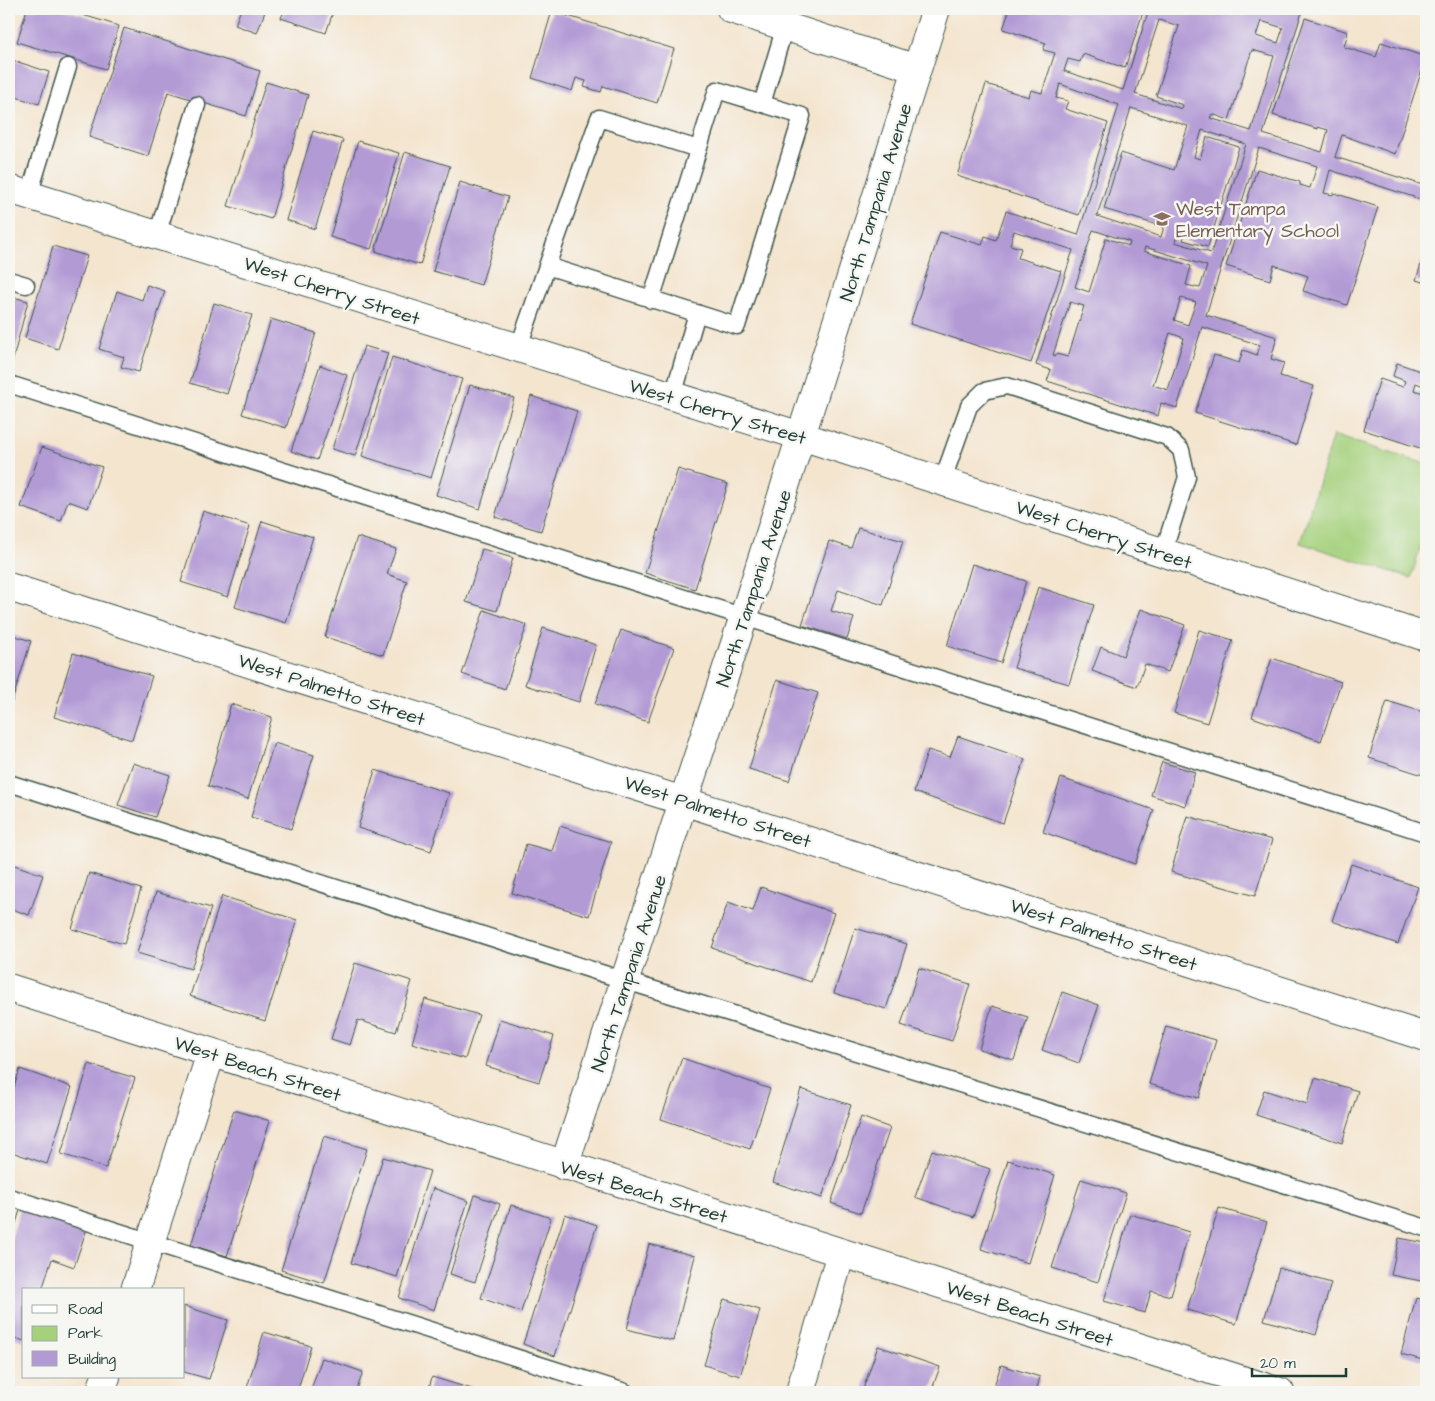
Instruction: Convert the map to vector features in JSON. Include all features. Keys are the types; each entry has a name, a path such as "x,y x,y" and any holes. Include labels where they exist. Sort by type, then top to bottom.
{"street":[{"path":"731,9 917,69"},
{"name":"North Tampania Avenue","path":"564,1166 744,616 936,9"},
{"name":"West Cherry Street","path":"19,192 801,436 1426,638"},
{"name":"West Palmetto Street","path":"9,587 1426,1037"},
{"name":"West Beach Street","path":"9,988 564,1166 1280,1392"},
{"path":"136,1288 211,1053"},
{"path":"800,1392 841,1253"},
{"path":"100,1392 106,1378"}],"lane":[{"path":"762,104 785,26"},
{"path":"19,192 68,67"},
{"path":"547,266 651,300 737,326 802,116 717,90 651,300"},
{"path":"157,235 197,106"},
{"path":"518,349 599,118 698,149"},
{"path":"9,280 26,285"},
{"path":"673,396 697,313"},
{"path":"9,384 1426,833"},
{"path":"942,482 969,406 984,391 1007,386 1167,437 1181,450 1187,477 1163,553"},
{"path":"9,783 626,980 1426,1228"},
{"path":"9,1197 625,1392"}],"green space":[{"path":"1333,435 1426,464 1426,529 1411,578 1300,543"}],"building":[{"path":"27,9 63,9 119,26 106,69 17,42"},
{"path":"241,9 266,9 257,33 235,25"},
{"path":"285,9 334,9 326,33 281,18"},
{"path":"1010,9 1144,9 1125,68 1083,54 1080,62 1068,59 1064,71 1123,90 1149,9 1169,9 1183,13 1185,9 1303,9 1263,134 1322,152 1328,130 1318,127 1318,129 1273,115 1305,18 1348,32 1344,47 1376,57 1381,42 1426,57 1395,154 1342,135 1335,157 1426,186 1426,201 1330,170 1324,193 1333,195 1334,193 1378,207 1347,305 1303,291 1308,276 1274,265 1270,280 1226,266 1257,169 1300,182 1300,185 1310,188 1317,166 1259,148 1206,315 1277,337 1271,359 1284,363 1280,376 1314,386 1296,445 1195,413 1214,355 1239,363 1243,350 1257,355 1260,345 1202,327 1177,408 1161,403 1158,416 1047,381 1051,370 1036,365 1073,250 1014,231 1010,245 1021,248 1018,258 1061,271 1031,363 910,324 940,232 982,245 985,236 996,240 1006,211 1078,235 1119,105 1060,84 1056,98 1068,101 1065,109 1108,123 1079,215 957,176 986,84 1029,97 1031,90 1042,93 1055,53 1043,50 1046,43 1003,29","holes":["1159,20 1179,26 1156,96 1183,105 1182,109 1135,94","1261,21 1283,28 1278,43 1256,36","1252,50 1274,56 1251,131 1210,118 1212,114 1229,120","1131,108 1188,126 1174,170 1121,153 1104,209 1164,227 1161,237 1097,216","1202,130 1246,144 1211,253 1175,242 1178,232 1185,234 1183,240 1208,247 1239,147 1207,137 1200,159 1194,157","1093,230 1130,242 1129,246 1106,238 1089,292 1075,287","1145,247 1207,266 1200,288 1186,285 1191,266 1144,251","1181,298 1196,302 1188,325 1174,320","1070,302 1084,306 1068,357 1056,354 1055,356 1053,355","1170,333 1184,338 1168,390 1153,385"]},
{"path":"552,11 674,49 657,103 603,86 601,92 584,87 586,81 576,78 572,91 532,78"},
{"path":"124,28 260,71 246,116 168,92 148,156 89,137"},
{"path":"9,59 49,72 39,104 9,95"},
{"path":"266,82 308,95 271,219 228,206"},
{"path":"313,131 343,140 315,229 286,220"},
{"path":"358,141 399,153 371,249 330,237"},
{"path":"405,152 450,166 420,265 375,251"},
{"path":"460,182 508,197 481,285 433,271"},
{"path":"53,246 87,256 58,349 25,338"},
{"path":"1426,248 1426,283 1416,280"},
{"path":"147,285 165,291 139,372 121,367 124,357 99,349 117,291 142,300"},
{"path":"9,296 28,301 12,363 9,362"},
{"path":"214,303 252,315 227,394 190,383"},
{"path":"271,319 316,333 286,428 242,414"},
{"path":"364,346 388,353 355,456 332,449"},
{"path":"392,357 462,379 431,478 362,456"},
{"path":"1397,363 1426,373 1426,387 1416,383 1414,390 1426,394 1426,450 1364,430 1380,379 1403,387 1405,381 1393,376"},
{"path":"320,365 347,375 317,460 291,451"},
{"path":"470,385 514,398 480,509 436,495"},
{"path":"531,396 577,411 541,531 495,517"},
{"path":"42,447 102,467 88,508 68,501 61,521 21,507"},
{"path":"678,469 728,484 695,589 645,573"},
{"path":"203,511 250,526 228,597 181,582"},
{"path":"262,521 313,537 286,623 235,607"},
{"path":"858,528 903,541 883,605 838,590 831,611 854,618 847,639 802,625 829,541 851,548"},
{"path":"357,537 396,549 387,574 407,581 383,655 325,637"},
{"path":"482,549 513,558 497,611 466,602"},
{"path":"972,564 1026,581 1001,663 947,646"},
{"path":"1038,587 1094,605 1069,684 1014,668"},
{"path":"1141,609 1185,625 1168,672 1145,664 1137,687 1092,671 1101,647 1123,656"},
{"path":"484,610 527,625 505,689 462,674"},
{"path":"543,628 596,645 579,702 525,685"},
{"path":"621,630 674,648 648,722 595,704"},
{"path":"1199,630 1233,640 1207,723 1174,713"},
{"path":"9,634 31,641 9,711"},
{"path":"73,653 152,676 132,740 54,717"},
{"path":"1272,658 1341,682 1321,741 1252,717"},
{"path":"777,680 818,693 789,781 749,769"},
{"path":"1387,701 1426,713 1426,766 1423,775 1369,758"},
{"path":"231,704 272,717 248,799 208,786"},
{"path":"958,736 1025,759 1003,823 914,792 928,750 950,757"},
{"path":"274,743 314,755 291,829 251,817"},
{"path":"1162,762 1195,772 1185,806 1151,795"},
{"path":"133,763 170,775 155,817 118,805"},
{"path":"375,770 449,793 431,851 358,828"},
{"path":"1061,778 1154,810 1135,864 1043,832"},
{"path":"1187,816 1272,840 1255,896 1171,872"},
{"path":"560,826 611,842 589,916 512,893 526,844 552,851"},
{"path":"9,863 43,875 29,915 9,908"},
{"path":"1351,864 1418,887 1398,944 1332,921"},
{"path":"89,873 141,889 124,944 72,929"},
{"path":"761,887 834,913 811,982 712,948 728,902 753,911"},
{"path":"156,892 211,908 191,969 137,953"},
{"path":"222,896 297,920 265,1021 190,996"},
{"path":"855,928 907,944 886,1009 834,993"},
{"path":"355,963 412,981 396,1032 358,1020 350,1045 331,1039"},
{"path":"919,968 970,984 952,1041 901,1025"},
{"path":"1062,992 1099,1005 1079,1063 1042,1050"},
{"path":"425,999 479,1015 465,1059 412,1043"},
{"path":"992,1006 1028,1017 1014,1060 979,1049"},
{"path":"500,1019 554,1036 539,1082 486,1066"},
{"path":"1166,1026 1216,1040 1199,1098 1149,1084"},
{"path":"682,1058 770,1089 750,1149 661,1119"},
{"path":"89,1064 135,1078 106,1168 61,1154"},
{"path":"20,1069 72,1087 47,1164 9,1151 9,1102"},
{"path":"1315,1078 1358,1091 1342,1143 1256,1115 1264,1090 1307,1104"},
{"path":"801,1089 851,1105 822,1198 773,1182"},
{"path":"234,1110 270,1121 227,1256 191,1245"},
{"path":"861,1117 890,1128 861,1213 831,1203"},
{"path":"324,1136 367,1149 324,1283 281,1270"},
{"path":"932,1150 990,1169 973,1217 915,1197"},
{"path":"1426,1151 1426,1167 1421,1165"},
{"path":"383,1157 430,1171 397,1277 351,1263"},
{"path":"1008,1160 1055,1175 1028,1263 981,1249"},
{"path":"1081,1179 1126,1193 1098,1282 1052,1268"},
{"path":"433,1188 468,1201 434,1310 399,1298"},
{"path":"475,1195 500,1204 475,1282 450,1274"},
{"path":"22,1204 88,1225 74,1267 52,1259 43,1288 22,1288 22,1340 9,1336 9,1245"},
{"path":"511,1205 551,1218 521,1312 481,1298"},
{"path":"1219,1208 1267,1222 1236,1324 1187,1310"},
{"path":"565,1214 597,1225 555,1356 523,1344"},
{"path":"1130,1214 1189,1232 1171,1296 1151,1291 1145,1313 1104,1301"},
{"path":"1399,1238 1426,1243 1426,1282 1391,1275"},
{"path":"649,1244 695,1256 673,1341 627,1329"},
{"path":"1279,1268 1331,1283 1316,1335 1264,1320"},
{"path":"1416,1298 1426,1300 1426,1361 1401,1354"},
{"path":"724,1299 760,1310 740,1376 704,1365"},
{"path":"185,1306 228,1320 209,1379 185,1372"},
{"path":"264,1332 311,1346 297,1392 246,1391"},
{"path":"878,1346 940,1367 931,1392 862,1392"},
{"path":"322,1358 363,1372 356,1392 310,1392"},
{"path":"1001,1365 1040,1377 1036,1392 992,1392"},
{"path":"432,1377 482,1392 428,1392"}],"place":[{"name":"West Tampa Elementary School","path":"1162,219"}]}
